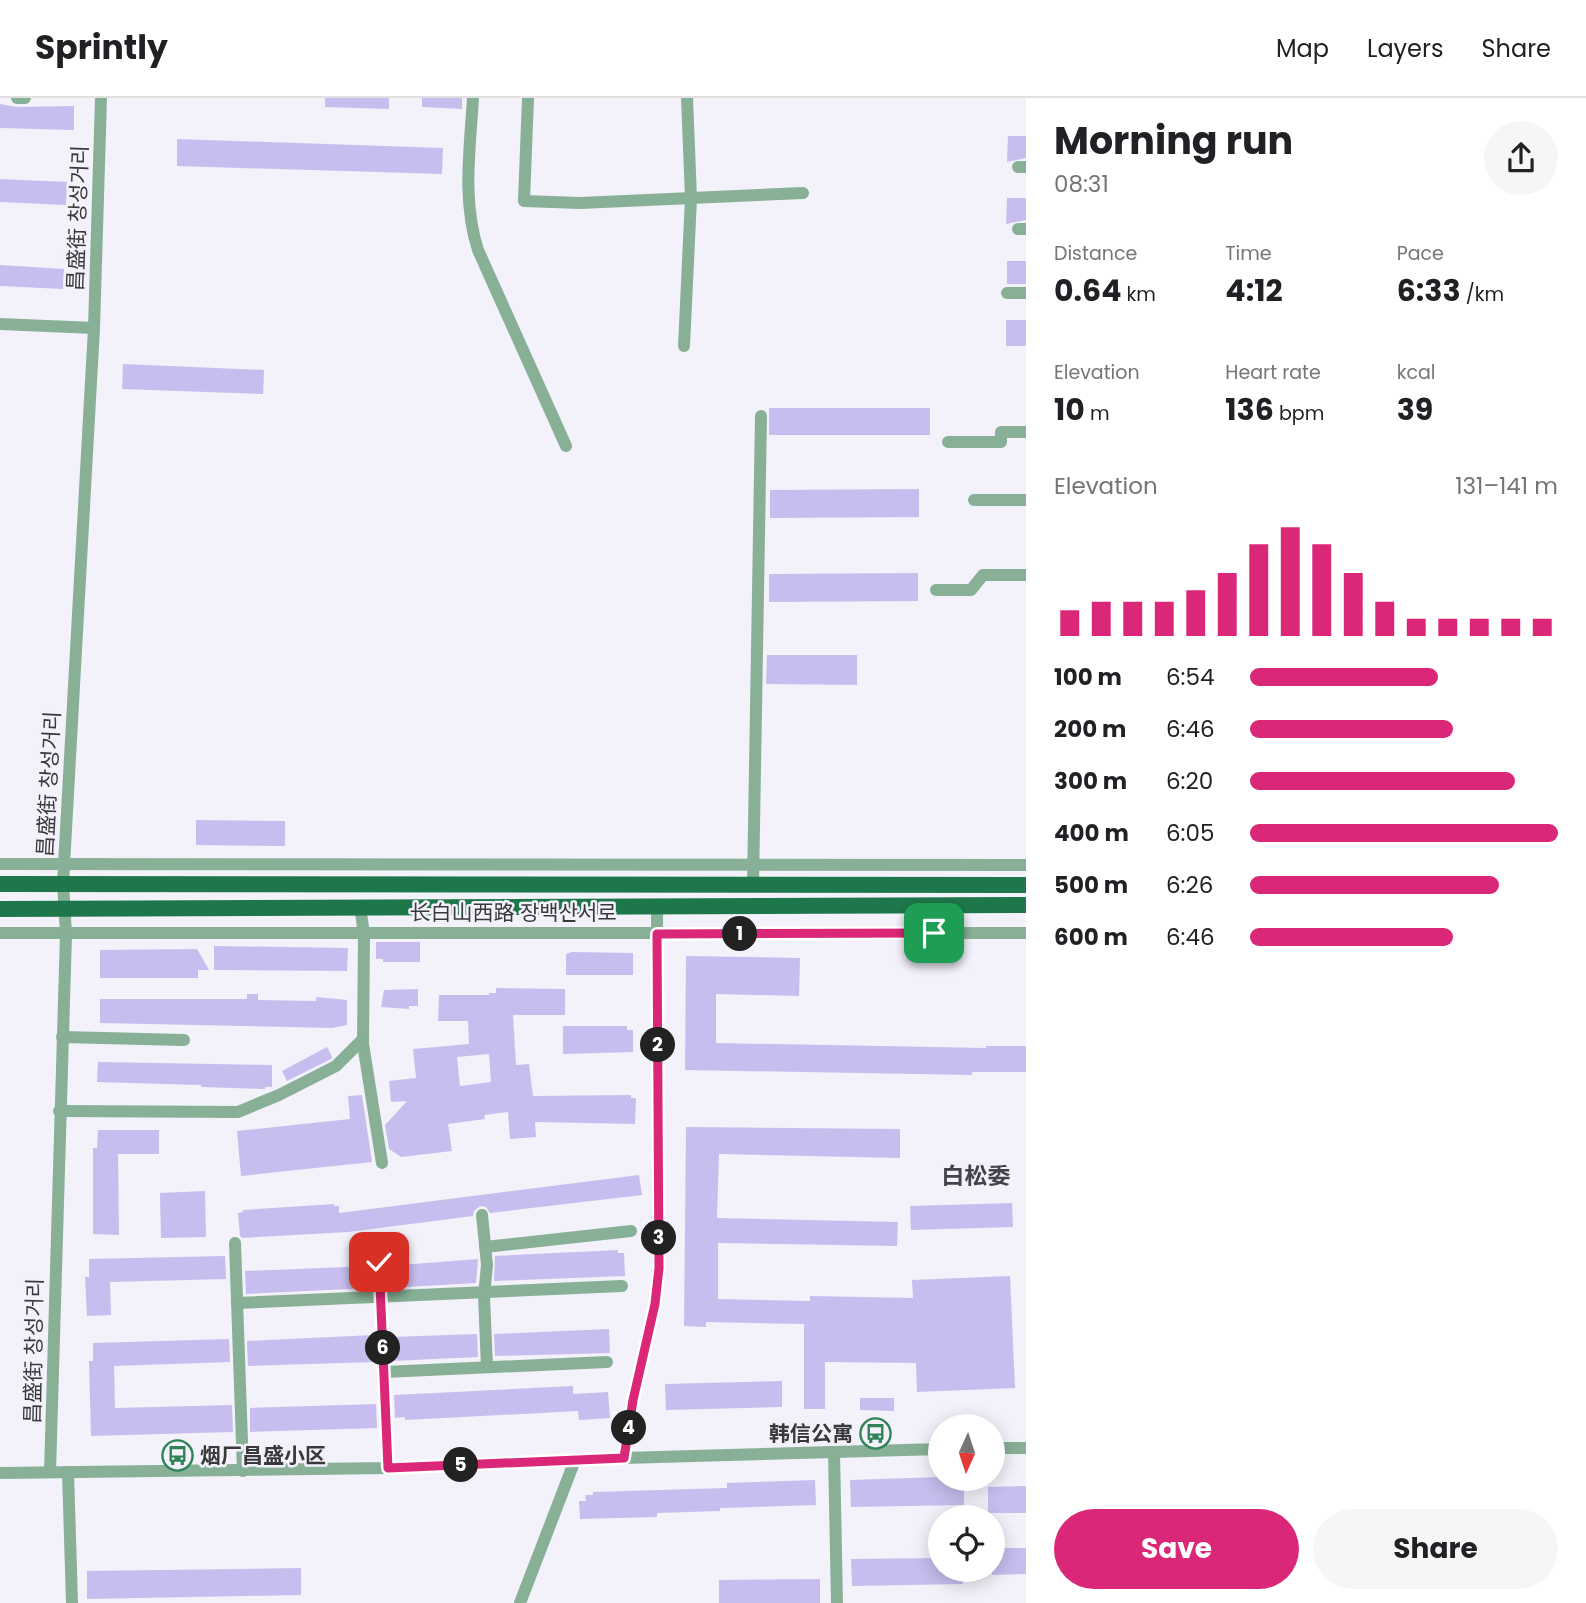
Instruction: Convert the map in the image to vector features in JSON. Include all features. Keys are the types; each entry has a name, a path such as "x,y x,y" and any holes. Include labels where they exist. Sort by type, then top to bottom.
{"main road":[{"name":"长白山西路 장백산서로","path":"0,884 1026,885"},
{"name":"长白山西路 장백산서로","path":"0,909 1026,905"}],"street":[{"path":"17,98 25,98"},
{"name":"昌盛街 창성거리","path":"50,1472 66,934 62,909 94,328 101,98"},
{"path":"473,98 468,201 472,231 478,250 566,446"},
{"path":"528,98 524,201 580,203 803,192"},
{"path":"684,346 691,198 687,98"},
{"path":"1007,293 1026,293"},
{"path":"0,324 94,328"},
{"path":"753,885 761,416"},
{"path":"948,442 1002,442 1002,432 1026,432"},
{"path":"974,500 1026,500"},
{"path":"936,590 971,590 983,575 1026,575"},
{"path":"0,864 1026,865"},
{"path":"360,906 364,934 362,1040 382,1163"},
{"path":"624,1458 633,1400 655,1304 659,1268 657,906"},
{"name":"长白山西路 장백산서로","path":"0,933 1026,933"},
{"path":"62,1037 184,1040"},
{"path":"59,1111 238,1112 336,1066 362,1040"},
{"path":"482,1215 487,1265 487,1367"},
{"path":"485,1247 631,1231"},
{"path":"235,1243 243,1471"},
{"path":"379,1262 388,1468"},
{"path":"237,1303 622,1286"},
{"path":"384,1372 607,1362"},
{"path":"1005,1448 1026,1448"},
{"path":"0,1474 388,1468 624,1458 928,1450"},
{"path":"834,1452 837,1603"},
{"path":"520,1603 575,1460"},
{"path":"68,1472 72,1603"}],"building":[{"path":"325,98 389,98 389,109 325,107"},
{"path":"422,98 462,98 462,109 422,107"},
{"path":"0,104 17,107 74,106 74,130 0,128"},
{"path":"1008,136 1026,136 1026,158 1007,162"},
{"path":"177,139 443,148 442,174 177,166"},
{"path":"0,179 67,182 66,205 0,202"},
{"path":"1007,198 1026,198 1026,220 1006,224"},
{"path":"1007,261 1026,261 1026,284 1007,284"},
{"path":"0,265 64,269 63,289 0,286"},
{"path":"1006,320 1026,320 1026,346 1006,346"},
{"path":"123,364 264,370 263,394 122,389"},
{"path":"769,408 930,408 930,435 769,435"},
{"path":"919,489 919,517 770,518 770,490"},
{"path":"918,573 918,601 769,602 769,574"},
{"path":"767,655 857,655 857,685 766,684"},
{"path":"196,820 285,821 285,846 196,845"},
{"path":"376,942 420,942 420,962 383,962 383,959 376,959"},
{"path":"214,946 348,948 347,971 214,970"},
{"path":"197,949 209,970 198,970 198,978 100,978 100,950"},
{"path":"633,953 633,975 566,975 566,954"},
{"path":"686,956 800,958 799,996 716,994 716,1043 986,1048 1026,1046 1026,1072 972,1072 972,1075 685,1070"},
{"path":"496,988 565,989 565,1015 513,1015 516,1065 529,1064 533,1096 631,1095 631,1098 636,1098 635,1124 535,1122 536,1137 510,1139 508,1112 484,1115 485,1119 448,1124 452,1151 401,1157 389,1149 385,1125 407,1101 391,1102 389,1081 416,1078 413,1049 469,1044 468,1021 438,1021 439,995 496,993","holes":["489,1054 491,1082 460,1086 457,1057"]},
{"path":"418,989 418,1006 409,1006 409,1009 381,1007 384,990"},
{"path":"247,994 258,994 258,1000 316,1001 316,997 347,1000 347,1025 332,1028 100,1023 100,999 247,999"},
{"path":"563,1026 627,1026 627,1030 633,1030 633,1052 563,1054"},
{"path":"327,1047 331,1059 287,1081 282,1071"},
{"path":"98,1062 272,1065 272,1087 265,1089 97,1082"},
{"path":"362,1095 372,1162 241,1176 237,1131 350,1119 348,1096"},
{"path":"686,1127 900,1129 900,1158 719,1154 717,1218 898,1222 897,1246 718,1243 718,1299 810,1301 810,1296 913,1298 912,1280 1010,1276 1015,1388 917,1392 916,1363 825,1362 825,1409 804,1409 804,1324 706,1322 706,1327 684,1326"},
{"path":"98,1130 159,1130 159,1154 118,1154 119,1235 93,1234 93,1148 97,1148"},
{"path":"639,1175 642,1195 490,1213 486,1207 480,1206 473,1216 348,1232 240,1236 238,1213 243,1210 334,1204 339,1206 339,1213"},
{"path":"205,1191 206,1237 161,1238 160,1193"},
{"path":"1012,1203 1013,1227 911,1230 910,1206"},
{"path":"618,1250 618,1253 624,1253 625,1276 494,1281 495,1256"},
{"path":"225,1256 226,1279 110,1282 111,1315 87,1316 85,1277 89,1277 89,1259"},
{"path":"478,1259 476,1283 389,1288 388,1266"},
{"path":"370,1266 371,1288 246,1294 245,1271"},
{"path":"609,1329 610,1353 495,1356 494,1334"},
{"path":"477,1334 478,1357 392,1361 391,1337"},
{"path":"373,1335 375,1362 248,1366 247,1341"},
{"path":"229,1339 230,1362 114,1366 115,1408 232,1405 233,1432 91,1436 89,1361 93,1361 93,1343"},
{"path":"782,1381 782,1407 666,1410 665,1384"},
{"path":"573,1386 573,1394 608,1392 610,1418 579,1420 578,1411 405,1420 405,1417 395,1418 394,1395"},
{"path":"860,1398 894,1398 894,1411 860,1410"},
{"path":"376,1404 377,1428 250,1432 250,1408"},
{"path":"928,1477 928,1491 964,1491 964,1505 851,1507 850,1480"},
{"path":"815,1480 816,1505 720,1508 720,1511 657,1513 657,1517 580,1519 579,1501 586,1501 585,1495 593,1495 593,1492 727,1488 727,1483"},
{"path":"1026,1486 1026,1513 1005,1513 1005,1505 988,1505 988,1491 1005,1491 1005,1487"},
{"path":"1005,1548 1026,1548 1026,1574 1005,1575"},
{"path":"928,1558 928,1582 963,1584 852,1586 851,1559"},
{"path":"301,1568 301,1595 87,1599 87,1571"},
{"path":"820,1579 820,1603 719,1603 719,1580"}],"place":[{"name":"韩信公寓","path":"876,1434"},
{"name":"烟厂昌盛小区","path":"177,1456"}],"district":[{"name":"白松委","path":"976,1176"}],"route":[{"path":"379,1262 388,1468 624,1458 633,1400 655,1304 659,1268 657,934 934,933"}]}
